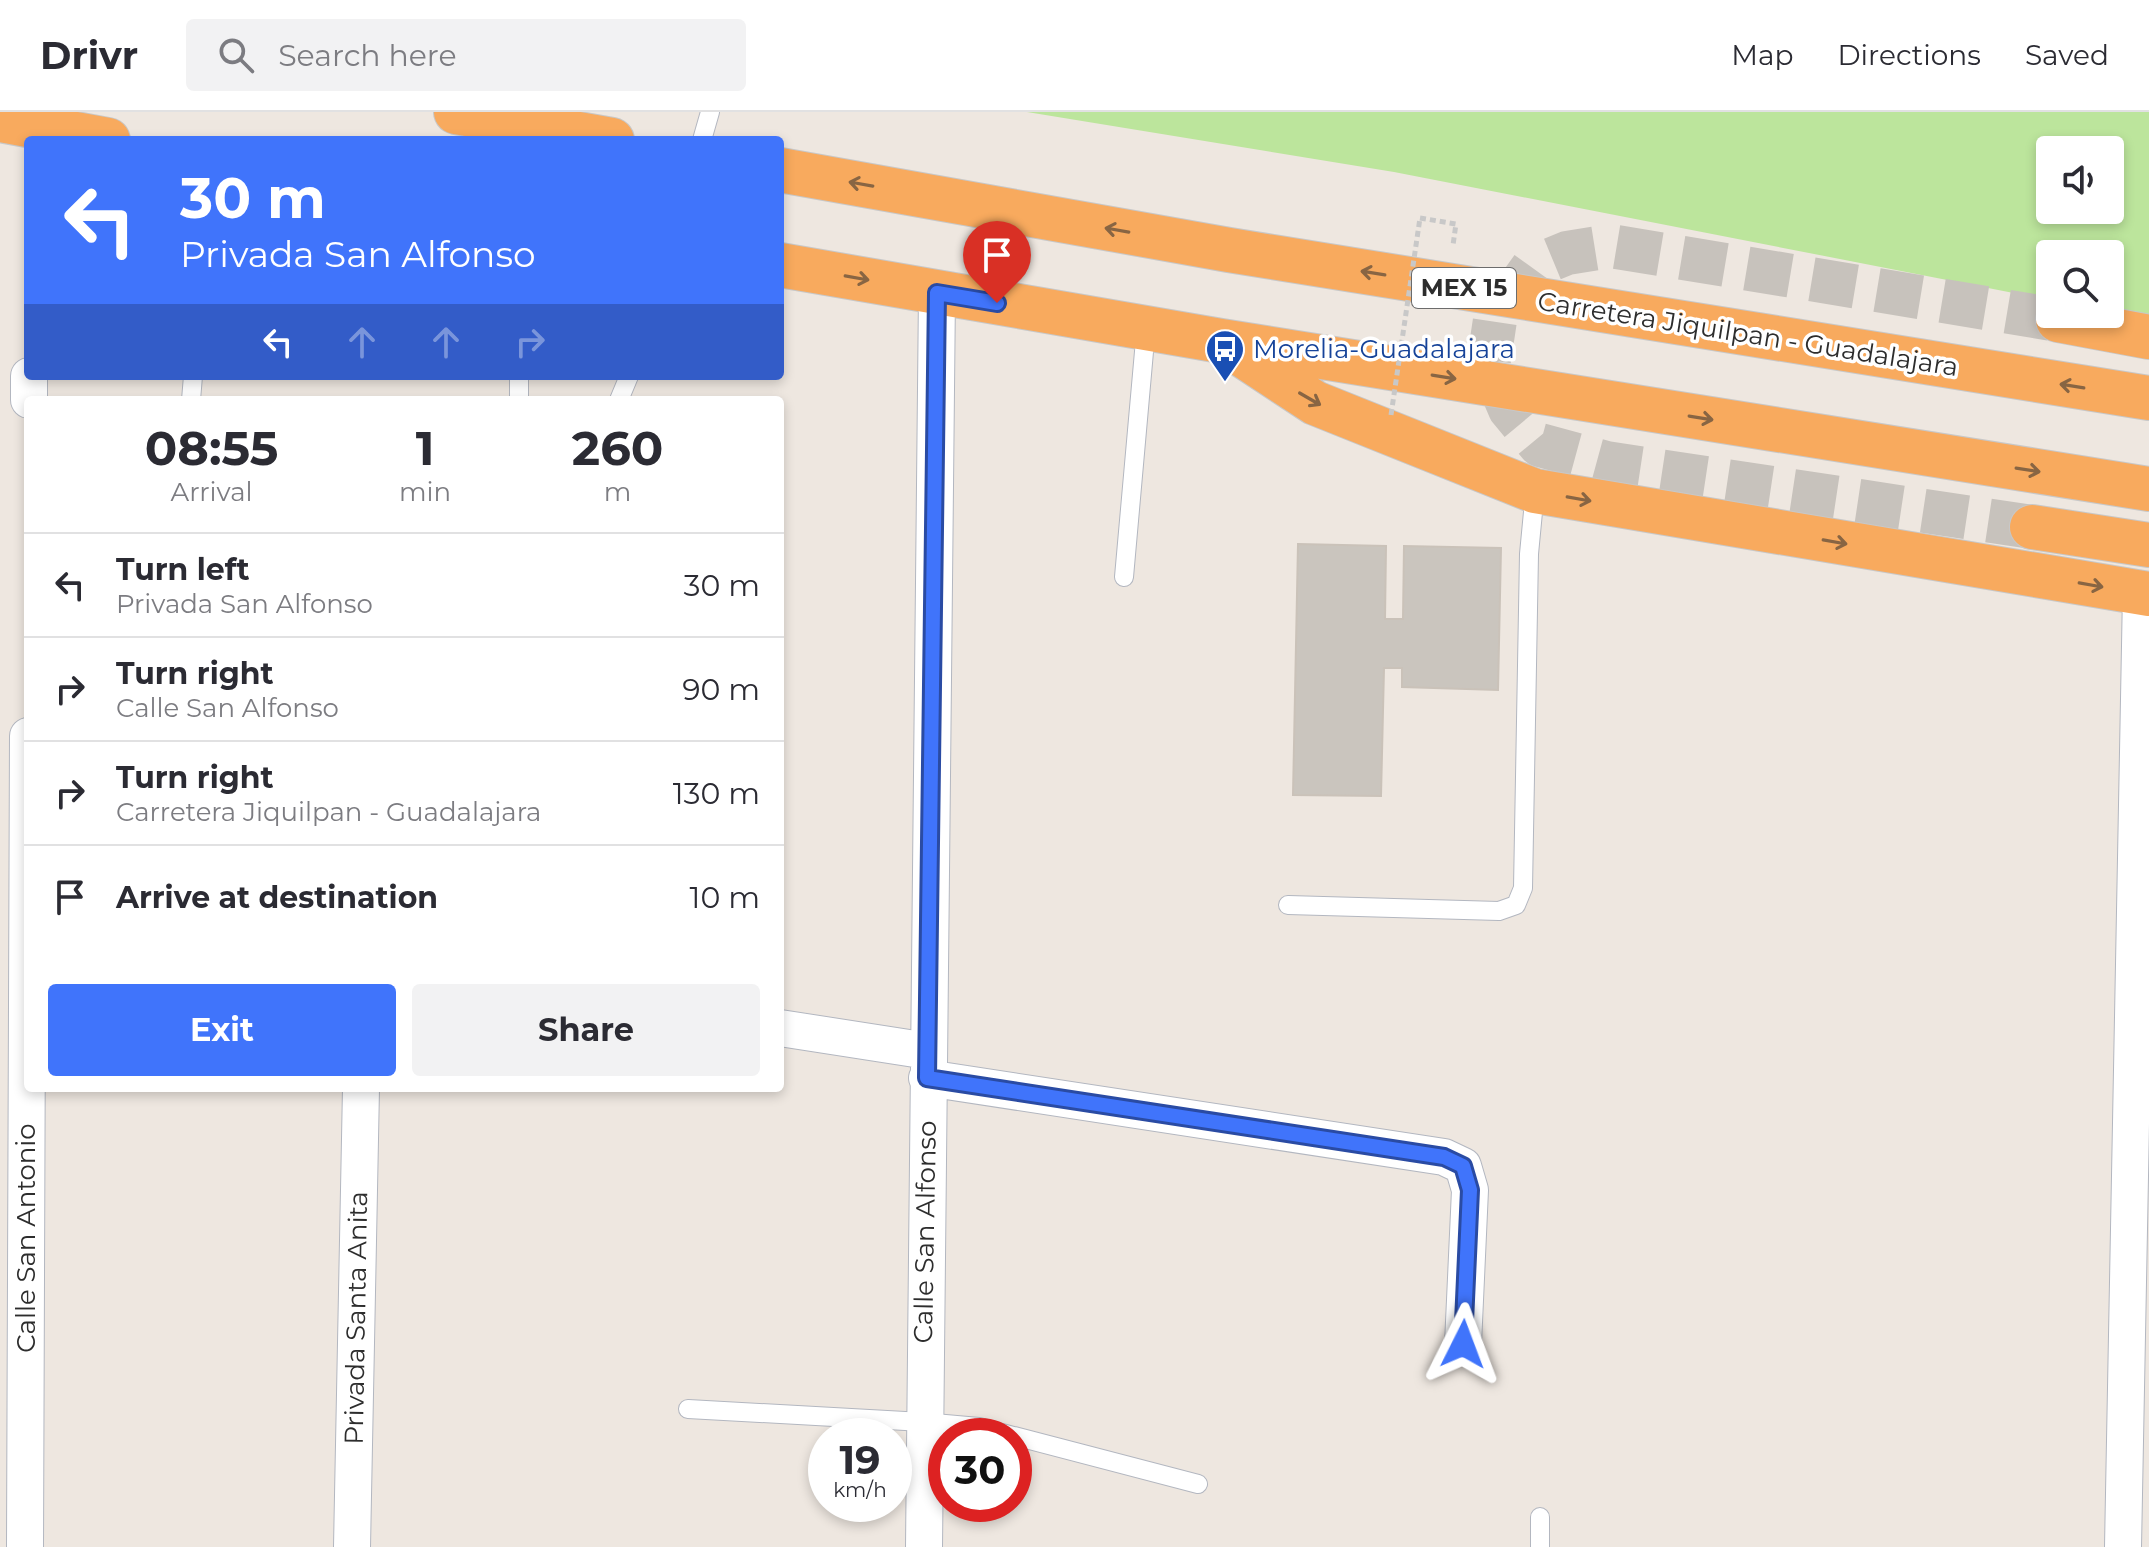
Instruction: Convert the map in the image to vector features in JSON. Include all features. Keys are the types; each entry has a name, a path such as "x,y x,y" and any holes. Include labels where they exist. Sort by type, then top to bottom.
{"highway":[{"path":"456,112 590,136"},
{"path":"20,129 76,136"},
{"name":"Carretera Jiquilpan - Guadalajara","path":"784,171 1229,250 2149,398"},
{"path":"784,266 1146,329 2149,489"},
{"path":"2101,328 2149,337"},
{"path":"1221,341 1315,403 1535,491 2145,594"},
{"path":"2032,527 2149,545"}],"street":[{"name":"Calle San Alfonso","path":"924,1547 937,293"},
{"path":"2123,1547 2145,594"},
{"path":"784,1029 927,1064 1444,1157 1463,1166 1470,1190 1463,1344"},
{"name":"Calle San Antonio","path":"25,1547 27,1092"},
{"name":"Privada Santa Anita","path":"352,1547 361,1092"}],"lane":[{"path":"703,136 710,112"},
{"path":"1124,577 1146,329"},
{"path":"1288,905 1499,911 1516,905 1523,888 1529,554 1535,491"},
{"path":"688,1409 928,1422"},
{"path":"1032,1441 1198,1484"},
{"path":"1540,1517 1540,1547"}],"path":[{"path":"1391,415 1420,218"}],"green space":[{"path":"1027,112 2149,112 2149,319 2124,314 2124,240 2036,240 2036,297 1394,172"}],"building":[{"path":"1298,544 1386,546 1385,619 1403,619 1404,546 1501,548 1498,690 1402,687 1402,668 1384,668 1381,796 1293,795"}],"tunnel":[{"path":"2032,527 1606,463 1540,445 1510,409 1489,360 1495,320 1533,267 1567,253 1611,246 2036,316"}],"place":[{"name":"Morelia-Guadalajara","path":"1225,383"}],"route":[{"path":"997,303 937,293 927,1078 1444,1157 1463,1166 1470,1190 1463,1344"}]}
